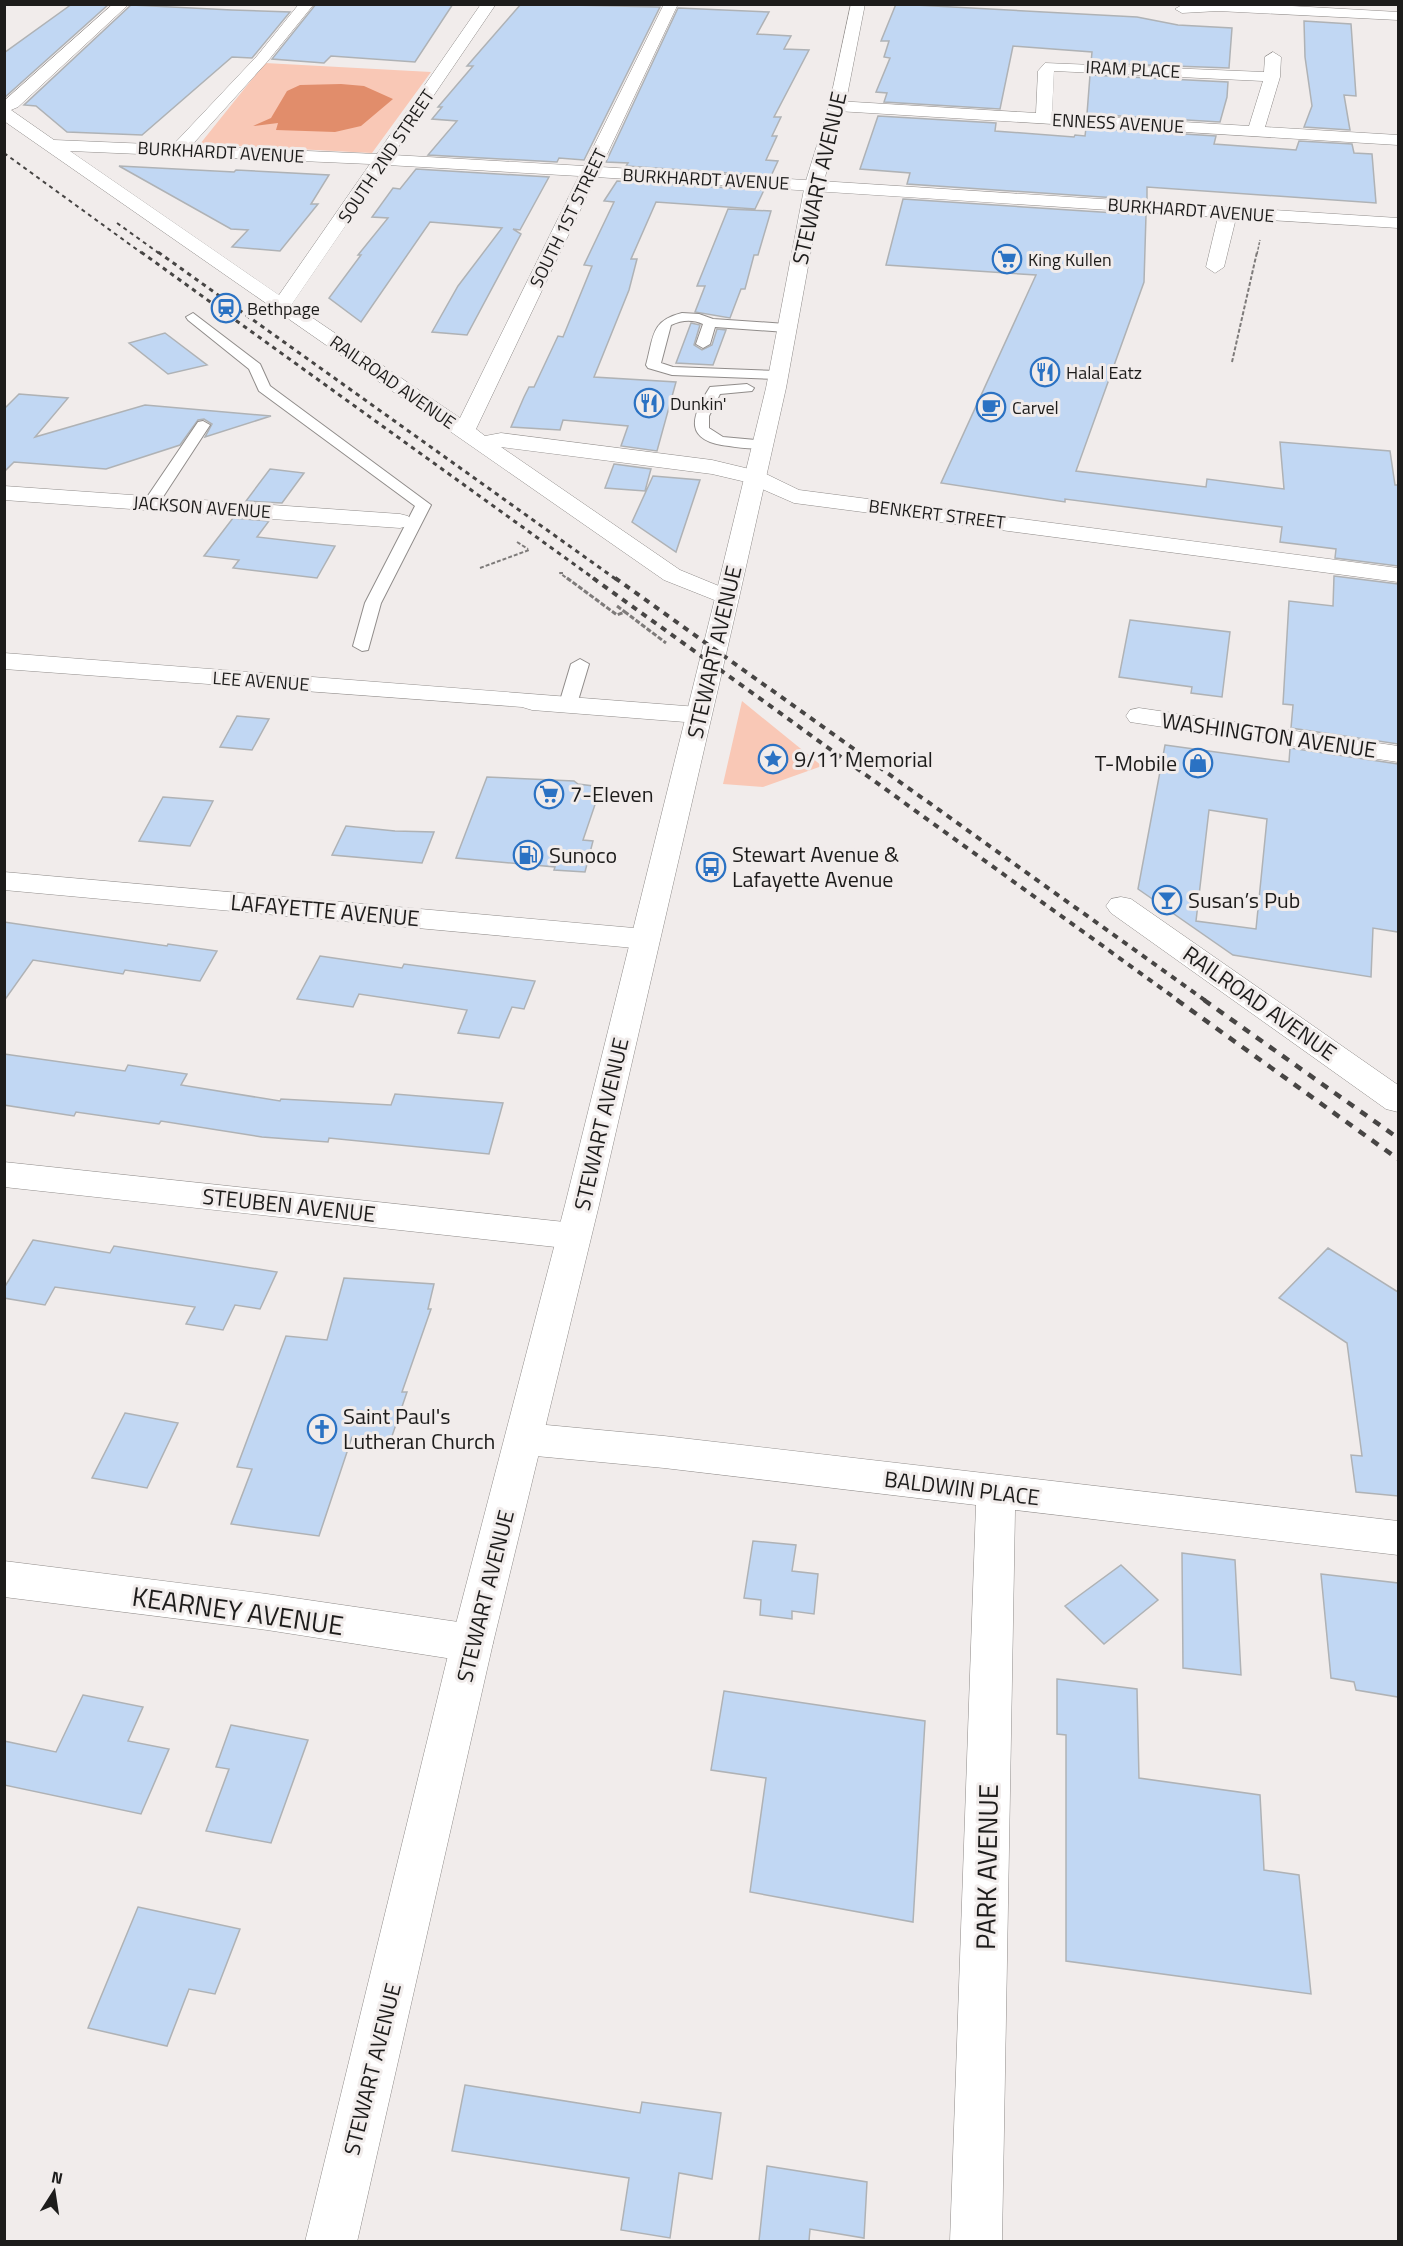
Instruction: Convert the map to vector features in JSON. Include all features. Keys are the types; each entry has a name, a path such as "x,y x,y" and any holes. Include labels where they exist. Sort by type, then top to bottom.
{"street":[{"path":"4,107 12,104 122,4"},
{"path":"178,150 262,59 307,4"},
{"name":"SOUTH 2ND STREET","path":"281,306 384,160 489,4"},
{"name":"SOUTH 1ST STREET","path":"472,437 591,173 671,4"},
{"name":"STEWART AVENUE","path":"331,2241 472,1643 525,1439 727,598 777,381 814,184 837,106 858,4"},
{"path":"1182,9 1218,7 1398,16"},
{"path":"1256,131 1272,77 1274,55"},
{"name":"IRAM PLACE","path":"1044,119 1046,71 1050,66 1272,77"},
{"name":"ENNESS AVENUE","path":"837,106 1398,140"},
{"name":"RAILROAD AVENUE","path":"4,114 672,575 727,598"},
{"name":"BURKHARDT AVENUE","path":"50,145 384,160 814,184 1398,223"},
{"path":"1215,267 1228,212"},
{"name":"BENKERT STREET","path":"472,437 712,467 754,477 794,496 1398,575"},
{"name":"JACKSON AVENUE","path":"4,493 400,521"},
{"name":"LEE AVENUE","path":"4,661 698,715"},
{"name":"WASHINGTON AVENUE","path":"1139,716 1398,754"},
{"name":"LAFAYETTE AVENUE","path":"4,881 645,939"},
{"name":"RAILROAD AVENUE","path":"1121,906 1398,1101"},
{"name":"STEUBEN AVENUE","path":"4,1174 574,1236"},
{"name":"BALDWIN PLACE","path":"525,1439 664,1452 1398,1538"},
{"name":"PARK AVENUE","path":"976,2241 996,1492"},
{"name":"KEARNEY AVENUE","path":"4,1579 267,1612 472,1643"}],"lane":[{"path":"777,381 725,373 715,369 663,368 653,365 665,323 675,318 692,316 710,323 786,328"},
{"path":"193,317 255,367 264,388 423,505 373,603 362,646"},
{"path":"703,344 710,323"},
{"path":"762,444 708,438 700,429 701,419 718,388 777,381"},
{"path":"151,503 203,425"},
{"path":"568,704 580,663"}],"path":[{"path":"1232,362 1261,232"},
{"path":"480,568 529,550 517,542 520,541"},
{"path":"563,573 560,573 617,615 625,612"},
{"path":"617,606 666,643"}],"shaded area":[{"path":"265,63 431,72 372,153 200,144"},
{"path":"300,85 364,86 393,99 361,126 335,132 276,130 278,123 253,126 271,118 287,91"},
{"path":"742,701 822,766 763,787 723,784"}],"building":[{"path":"72,4 109,4 4,98 4,53"},
{"path":"316,4 453,4 415,62 331,56 324,63 272,59"},
{"path":"521,4 660,7 584,160 559,158 557,162 428,155 457,121 432,119 442,107 438,107 473,66 467,66"},
{"path":"896,4 1137,17 1178,25 1232,28 1229,68 1091,63 1092,52 1013,46 1000,109 884,102 887,93 876,92 890,58 884,57 889,41 881,41"},
{"path":"131,5 290,12 252,58 232,57 142,135 67,132 36,106 24,105"},
{"path":"678,8 769,12 757,34 791,36 784,49 809,50 774,117 781,117 772,136 777,136 766,160 778,161 771,176 626,166 628,163 606,162"},
{"path":"1304,21 1351,24 1356,96 1344,95 1350,130 1304,127 1312,106 1305,57"},
{"path":"1090,75 1228,82 1227,97 1220,122 1087,114"},
{"path":"878,116 996,123 995,131 1074,137 1075,135 1085,136 1086,128 1216,136 1214,144 1296,150 1299,141 1352,144 1354,153 1372,154 1376,203 1147,187 1147,200 907,184 910,173 860,169"},
{"path":"119,166 329,175 311,204 318,204 280,251 232,247 248,230 231,229"},
{"path":"416,169 549,177 520,230 513,229 521,234 467,335 432,332 458,286 502,228 430,222 361,322 329,298 361,255 358,255 388,218 372,217 393,188 400,189"},
{"path":"617,181 764,190 755,209 656,202 631,259 637,259 629,290 594,377 676,382 657,451 621,446 628,426 563,420 560,430 511,427 529,387 534,387 558,336 563,337 592,266 584,265 614,202 604,201"},
{"path":"903,199 1146,215 1144,282 1076,471 1206,487 1207,479 1284,489 1280,442 1390,451 1395,485 1398,485 1398,566 1335,558 1336,549 1280,542 1282,527 1065,499 1065,502 941,483 1036,275 886,265"},
{"path":"728,209 771,211 758,255 754,255 745,289 741,289 730,318 695,312 705,286 697,286"},
{"path":"691,323 700,325 694,345 702,350 712,345 717,329 726,330 713,365 676,363"},
{"path":"165,333 207,365 168,374 129,343"},
{"path":"19,394 68,398 35,437 145,405 271,416 205,437 212,424 204,419 198,420 180,445 106,469 14,462 4,472 4,409"},
{"path":"614,464 651,469 645,491 605,488"},
{"path":"270,469 304,473 282,503 246,501"},
{"path":"653,476 700,480 676,552 632,522"},
{"path":"233,518 269,521 257,537 335,546 317,578 233,568 239,560 204,556"},
{"path":"1334,576 1398,584 1398,744 1291,728 1293,705 1283,704 1289,601 1333,606"},
{"path":"1130,620 1230,632 1222,697 1191,693 1192,687 1119,677"},
{"path":"237,716 269,719 252,750 220,747"},
{"path":"1165,745 1289,762 1290,748 1398,764 1398,932 1373,928 1371,977 1233,955 1138,889","holes":["1209,810 1267,819 1256,929 1196,921"]},
{"path":"487,777 574,781 578,784 601,787 583,840 593,841 585,872 456,858"},
{"path":"163,797 213,801 190,846 139,841"},
{"path":"346,826 434,832 422,863 332,855"},
{"path":"4,922 217,951 200,981 125,970 123,974 33,960 4,1001"},
{"path":"320,956 402,968 404,964 535,981 524,1009 512,1007 499,1038 458,1033 467,1010 359,994 353,1007 297,999"},
{"path":"4,1054 125,1071 128,1065 187,1074 181,1085 280,1101 281,1099 391,1105 395,1094 503,1103 489,1154 329,1138 328,1142 262,1137 161,1121 159,1124 76,1112 74,1116 4,1105"},
{"path":"33,1240 110,1253 114,1246 277,1272 260,1309 235,1305 223,1330 186,1324 195,1307 55,1287 45,1305 4,1298 4,1288"},
{"path":"1328,1248 1398,1292 1398,1496 1356,1492 1351,1455 1362,1456 1347,1343 1279,1298"},
{"name":"Saint Paul's Lutheran Church","path":"344,1278 434,1284 428,1309 431,1309 402,1392 407,1392 390,1442 352,1437 319,1536 231,1524 252,1469 237,1467 286,1336 327,1340"},
{"path":"125,1413 178,1423 147,1488 92,1478"},
{"path":"753,1541 796,1545 792,1571 818,1574 814,1614 792,1611 792,1619 760,1615 761,1600 744,1598"},
{"path":"1182,1553 1235,1560 1241,1675 1183,1668"},
{"path":"1121,1565 1158,1600 1104,1644 1065,1606"},
{"path":"1321,1574 1398,1583 1398,1697 1356,1690 1354,1682 1331,1678"},
{"path":"1057,1679 1137,1689 1139,1778 1260,1795 1264,1870 1299,1875 1311,1994 1066,1961 1066,1735 1057,1734"},
{"path":"724,1691 925,1721 913,1922 750,1892 766,1778 711,1770"},
{"path":"83,1695 143,1707 128,1741 169,1749 141,1814 4,1785 4,1741 56,1752"},
{"path":"231,1725 308,1740 271,1843 206,1831 229,1769 216,1767"},
{"path":"138,1907 240,1929 215,1994 189,1989 167,2046 88,2028"},
{"path":"465,2085 640,2113 642,2102 721,2113 712,2179 679,2173 670,2238 621,2230 629,2178 452,2151"},
{"path":"767,2166 867,2182 864,2238 810,2229 809,2241 759,2241"}],"railway":[{"path":"4,153 143,254"},
{"path":"117,223 160,254"},
{"path":"141,252 596,580"},
{"path":"158,252 617,580"},
{"path":"593,578 1179,1001"},
{"path":"615,578 1206,1001"},
{"path":"1177,1000 1398,1159"},
{"path":"1204,1000 1398,1138"}],"place":[{"name":"King Kullen","path":"1007,259"},
{"name":"Bethpage","path":"226,308"},
{"name":"Halal Eatz","path":"1045,372"},
{"name":"Dunkin'","path":"649,403"},
{"name":"Carvel","path":"991,407"},
{"name":"9/11 Memorial","path":"773,759"},
{"name":"T-Mobile","path":"1198,763"},
{"name":"7-Eleven","path":"549,794"},
{"name":"Sunoco","path":"528,855"},
{"name":"Stewart Avenue & Lafayette Avenue","path":"711,867"},
{"name":"Susan’s Pub","path":"1167,900"},
{"name":"Saint Paul's Lutheran Church","path":"322,1429"}]}
